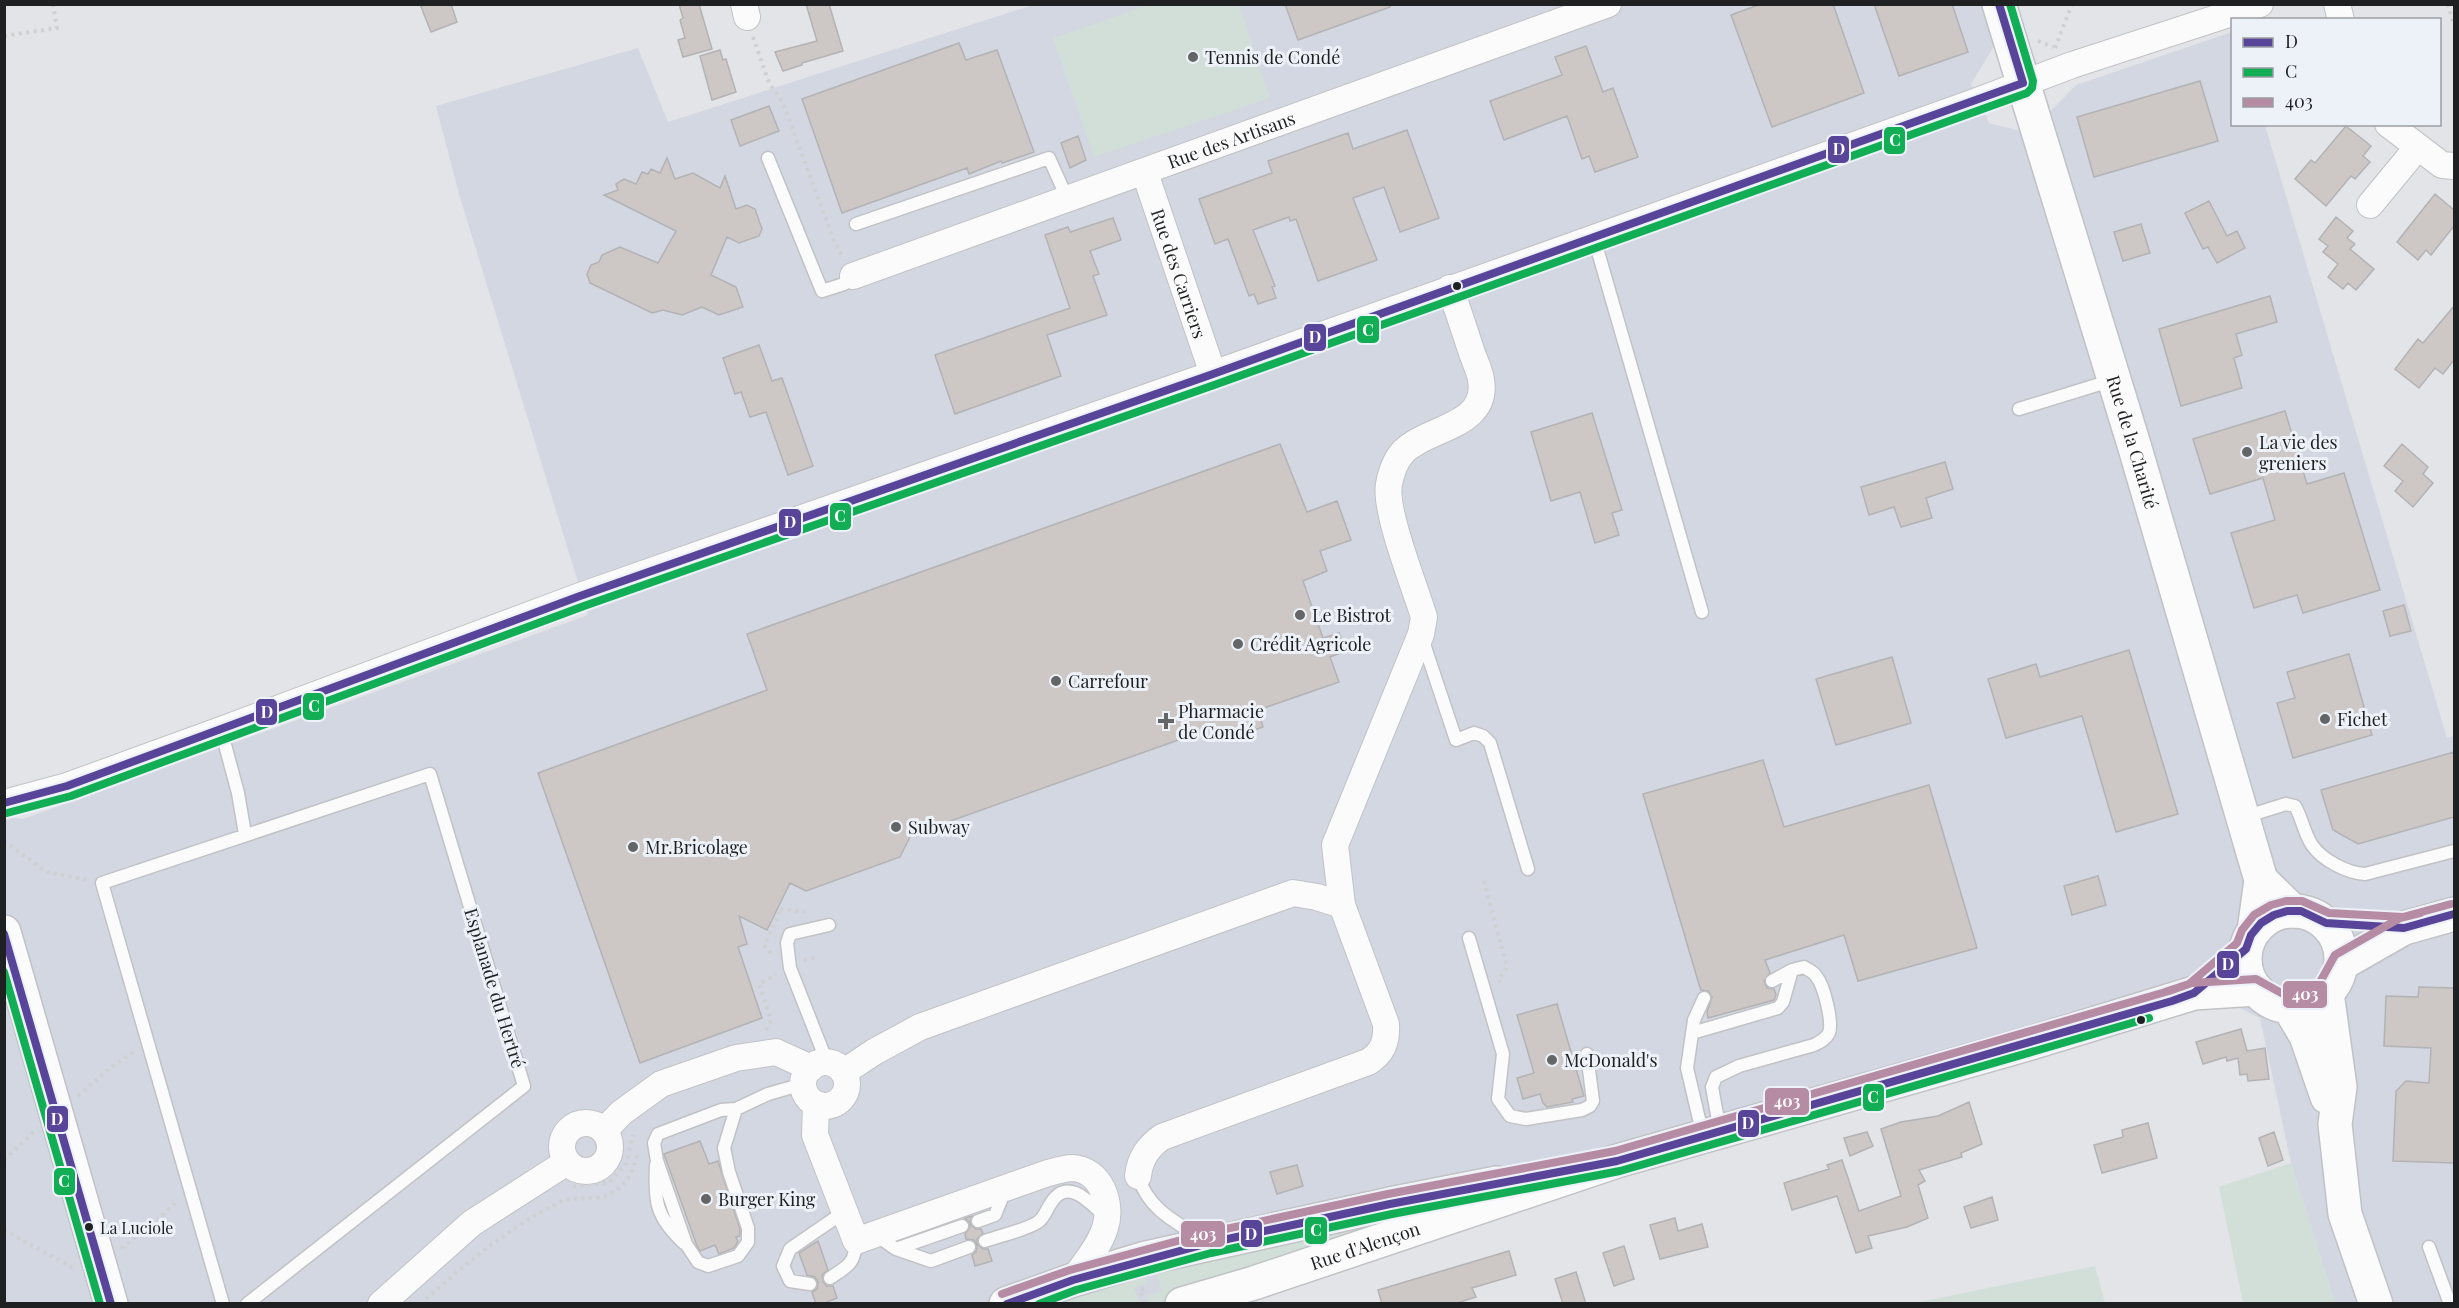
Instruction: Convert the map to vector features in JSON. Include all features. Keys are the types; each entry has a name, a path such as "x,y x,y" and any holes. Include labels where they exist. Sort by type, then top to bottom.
{"main road":[{"name":"Rue de la Charité","path":"1999,4 2114,380 2261,880 2250,940"},
{"name":"Rue de la Charité","path":"2261,880 2293,911"},
{"path":"2293,911 2315,916 2326,924 2335,934 2341,949 2342,964 2337,980 2327,993 2316,1002 2303,1006 2289,1007 2265,999 2247,976 2250,940 2261,923 2274,915 2293,911"},
{"path":"2342,964 2404,928 2454,914"},
{"path":"2326,924 2404,928"},
{"path":"4,932 111,1304"},
{"name":"Rue d'Alençon","path":"2194,993 2250,940"},
{"name":"Rue d'Alençon","path":"1182,1304 1254,1283 1617,1161 2031,1043 2194,993 2256,989"},
{"path":"2327,993 2340,1087 2335,1124"},
{"path":"2289,1007 2306,1036 2335,1124 2345,1214 2376,1304"},
{"name":"Rue d'Alençon","path":"1005,1304 1073,1280 1209,1243 1390,1204 1617,1161"}],"street":[{"name":"Rue des Artisans","path":"853,276 1608,4"},
{"path":"4,803 67,786 580,596 1213,375 2072,65 2260,4"},
{"path":"2390,126 2442,165 2454,166"},
{"path":"2370,206 2417,148"},
{"name":"Rue des Carriers","path":"1145,172 1213,375"},
{"path":"1138,1176 1150,1145 1162,1137 1368,1062 1381,1052 1385,1044 1386,1024 1342,905 1337,879 1335,845 1421,634 1424,617 1389,507 1388,486 1393,470 1402,453 1420,438 1465,419 1474,411 1480,400 1481,380 1450,288"},
{"path":"820,1078 920,1027 1293,893 1317,897 1342,905"},
{"path":"604,1131 621,1113 661,1084 736,1058 776,1052 820,1078"},
{"path":"820,1078 815,1135 844,1212 866,1238 1045,1174 1073,1168 1092,1176 1104,1189 1107,1218 1097,1244 1073,1280"},
{"path":"590,1123 604,1131 608,1138 609,1153 601,1165 587,1171 573,1167 567,1162 562,1147 568,1132 574,1126 590,1123"},
{"path":"381,1304 472,1223 567,1162"}],"lane":[{"path":"768,158 822,291 844,284 853,276"},
{"path":"856,224 1049,158 1068,200"},
{"path":"1594,238 1702,612"},
{"path":"2019,409 2114,380"},
{"path":"1421,634 1456,740 1474,733 1483,736 1490,743 1528,869"},
{"path":"221,730 238,793 245,834"},
{"name":"Esplanade du Hertré","path":"102,883 430,774 524,1086 247,1304"},
{"path":"2243,817 2286,804 2295,806 2311,844 2318,852 2354,873 2365,874 2454,851"},
{"path":"102,883 223,1304"},
{"path":"736,1110 724,1148 729,1172 748,1228 748,1242 738,1256 708,1266 698,1262 686,1244 657,1161 654,1143 658,1134 721,1110 736,1110 768,1094 820,1078 790,968 787,943 790,934 829,926"},
{"path":"1469,938 1503,1054 1498,1099 1510,1116 1526,1119 1582,1110 1590,1106 1593,1101 1587,1054"},
{"path":"1712,1134 1712,1087 1716,1077 1739,1066 1814,1045 1829,1033 1828,1009 1816,975 1804,968 1792,970 1772,981"},
{"path":"1692,1033 1778,1008 1783,1002 1792,970"},
{"path":"1704,998 1694,1020 1687,1068 1712,1134"},
{"path":"1138,1176 1143,1191 1161,1213 1209,1243"},
{"path":"978,1221 995,1215 1007,1187"},
{"path":"985,1241 1037,1222 1045,1215 1058,1194 1069,1190 1076,1191 1107,1218"},
{"path":"810,1284 790,1281 783,1266 790,1249 844,1212"},
{"path":"896,1249 962,1226"},
{"path":"830,1278 849,1266 866,1238 931,1261 969,1247"},
{"path":"2429,1247 2450,1304"}],"path":[{"path":"4,36 57,28 53,4"},
{"path":"2072,4 2054,48 2072,65"},
{"path":"2448,4 2454,25"},
{"path":"745,11 770,83 783,103 834,242 853,276"},
{"path":"4,841 46,872 102,883"},
{"path":"1484,880 1507,967 1499,979 1502,989"},
{"path":"639,1133 639,1140"},
{"path":"421,1304 484,1250 538,1214 572,1198 601,1197 612,1193 633,1172 639,1148"}],"shaded area":[{"name":"Tennis de Condé","path":"1152,4 1239,5 1270,98 1094,157 1053,38"},
{"path":"1981,4 1994,46 1971,84 1989,123 2020,131 2046,116 2076,85 2231,32 2231,126 2265,126 2447,738 2454,736 2454,1303 2335,1303 2291,1163 2260,1018 2205,991 1154,1303 5,1304 5,817 23,819 588,615 459,194 436,106 638,48 668,122 1033,5"},
{"path":"2291,1163 2335,1303 2243,1303 2219,1187"},
{"path":"1431,1202 1313,1259 1166,1303 1150,1303 1147,1296 1162,1291 1155,1270"},
{"path":"2095,1266 2105,1303 1915,1303"},
{"path":"1144,1272 1148,1283 1134,1288 1139,1303 1043,1304"}],"building":[{"path":"420,4 451,4 457,22 431,32"},
{"path":"679,4 699,4 712,49 683,57 678,40 685,38"},
{"path":"806,4 829,4 843,51 783,71 775,52 817,41"},
{"path":"1285,4 1390,4 1390,7 1298,40"},
{"path":"1761,4 1833,4 1864,93 1772,127 1731,15"},
{"path":"1874,4 1952,4 1968,52 1899,76"},
{"path":"959,43 966,60 997,50 1034,152 1002,163 1001,161 969,174 967,168 842,213 802,99"},
{"path":"1586,46 1603,92 1613,88 1638,157 1595,172 1589,156 1582,159 1567,116 1504,140 1490,101 1562,75 1555,57"},
{"path":"720,50 723,60 726,59 736,92 712,100 700,56"},
{"path":"2200,81 2218,141 2094,177 2077,117"},
{"path":"769,106 779,131 740,146 731,120"},
{"path":"2346,126 2371,146 2363,156 2370,162 2355,179 2351,176 2326,206 2295,179 2311,160 2315,163"},
{"path":"1407,130 1439,218 1400,232 1384,187 1353,198 1377,260 1318,281 1296,219 1290,221 1289,217 1253,230 1275,286 1272,287 1276,298 1258,304 1254,294 1249,296 1228,239 1215,244 1199,199 1272,173 1268,161 1348,133 1353,149"},
{"path":"1078,136 1086,160 1070,168 1061,143"},
{"path":"667,158 675,179 693,173 720,188 725,176 736,209 747,205 755,209 762,229 759,236 739,243 727,237 711,275 736,287 743,307 719,315 702,307 682,315 663,310 652,313 590,283 587,274 591,265 599,262 602,255 620,247 658,263 676,231 604,195 618,190 616,184 624,179 636,184 642,172 648,174 651,169 660,173"},
{"path":"2435,194 2454,210 2454,226 2431,255 2426,250 2418,260 2397,242"},
{"path":"2209,201 2227,236 2237,231 2245,248 2217,263 2208,247 2203,249 2185,213"},
{"path":"2336,217 2353,231 2347,238 2355,244 2350,249 2374,269 2356,290 2348,283 2343,289 2328,277 2338,264 2323,252 2328,246 2319,239"},
{"path":"1113,218 1121,240 1090,251 1099,274 1093,276 1107,315 1047,335 1061,376 955,414 935,355 1070,308 1045,235 1068,227 1070,232"},
{"path":"2141,224 2150,253 2123,261 2114,232"},
{"path":"2270,296 2277,322 2236,334 2242,355 2234,358 2242,388 2181,406 2159,329"},
{"path":"2454,306 2454,360 2443,374 2435,368 2419,388 2395,369 2418,339 2423,343"},
{"path":"759,345 772,381 782,378 813,466 788,475 766,412 750,417 741,392 735,394 723,358"},
{"path":"2285,411 2307,484 2344,473 2380,590 2303,613 2297,595 2254,608 2231,533 2275,520 2263,478 2210,494 2193,439"},
{"path":"1592,413 1622,510 1612,513 1619,535 1595,543 1580,492 1551,501 1531,432"},
{"name":"Carrefour","path":"1280,444 1307,512 1337,501 1351,540 1320,551 1327,571 1303,581 1323,638 1339,633 1346,651 1330,657 1339,682 1258,710 1263,727 1220,741 1215,727 911,835 900,857 806,891 790,883 767,930 739,916 747,944 738,947 762,1018 640,1063 538,773 767,690 747,634"},
{"path":"2402,444 2428,467 2423,474 2433,483 2413,507 2395,491 2403,481 2384,466"},
{"path":"1945,462 1953,489 1926,498 1932,518 1901,527 1894,507 1869,515 1861,487"},
{"path":"2404,605 2411,631 2390,636 2383,611"},
{"path":"2129,650 2178,814 2116,832 2082,716 2006,738 1988,679 2036,664 2040,677"},
{"name":"Fichet","path":"2349,654 2372,735 2293,758 2277,703 2295,698 2287,672"},
{"path":"1892,657 1911,723 1836,745 1816,679"},
{"path":"2454,752 2454,817 2358,844 2333,830 2321,790"},
{"path":"1763,760 1784,827 1929,785 1977,948 1858,981 1844,935 1765,960 1770,973 1764,981 1767,988 1774,989 1776,995 1774,1000 1708,1018 1707,1012 1712,997 1708,991 1701,990 1643,794"},
{"path":"2098,876 2106,905 2072,915 2064,886"},
{"path":"2419,987 2454,988 2454,1163 2393,1161 2396,1091 2406,1081 2429,1083 2431,1048 2384,1046 2386,996 2418,997"},
{"name":"McDonald's","path":"1557,1004 1584,1096 1572,1099 1573,1102 1547,1107 1540,1094 1523,1099 1517,1078 1534,1073 1517,1015"},
{"path":"2241,1029 2247,1051 2265,1048 2269,1079 2248,1081 2247,1074 2240,1075 2238,1058 2227,1061 2226,1057 2203,1064 2196,1042"},
{"path":"1969,1102 1982,1144 1961,1153 1962,1157 1919,1170 1925,1181 1918,1185 1928,1218 1907,1227 1868,1236 1872,1248 1856,1253 1837,1196 1792,1210 1784,1183 1829,1169 1827,1165 1842,1160 1859,1211 1901,1196 1881,1129 1901,1122 1938,1116"},
{"path":"2148,1123 2157,1158 2102,1173 2094,1145 2123,1137 2122,1130"},
{"path":"1867,1132 1873,1146 1850,1156 1844,1138"},
{"path":"2274,1132 2283,1160 2268,1166 2259,1138"},
{"name":"Burger King","path":"700,1141 709,1164 718,1161 740,1229 740,1236 736,1237 738,1242 734,1248 719,1254 715,1245 700,1251 697,1246 664,1154"},
{"path":"1297,1165 1303,1186 1277,1194 1270,1172"},
{"path":"1992,1197 1998,1220 1971,1228 1964,1207"},
{"path":"972,1216 970,1224 965,1218"},
{"path":"1675,1218 1678,1231 1702,1224 1708,1247 1660,1259 1650,1225"},
{"path":"970,1224 976,1229 981,1229 983,1233 977,1239 977,1244 983,1249 988,1249 992,1261 975,1266 972,1255 976,1252 977,1245 974,1240 966,1239 965,1234"},
{"path":"818,1241 828,1270 822,1275 823,1282 827,1286 833,1286 837,1298 822,1304 816,1304 812,1292 817,1289 818,1282 815,1277 807,1275 799,1253"},
{"path":"1624,1246 1634,1279 1614,1286 1603,1253"},
{"path":"1509,1251 1516,1275 1472,1288 1476,1297 1454,1304 1382,1304 1378,1290"},
{"path":"1576,1272 1586,1304 1563,1304 1555,1279"}],"transit line":[{"name":"D","path":"4,803 67,786 580,596 1213,374 2023,83 1999,4"},
{"name":"C","path":"7,813 71,796 584,606 1217,384 2027,93 2032,88 2033,81 2010,4"},
{"name":"403","path":"1002,1294 1070,1270 1207,1233 1388,1194 1615,1151 2169,991 2189,984 2237,943 2242,930 2254,915 2271,905 2286,901 2302,901 2329,913 2403,917 2451,904"},
{"name":"D","path":"1007,1304 1073,1280 1209,1243 1390,1204 1617,1161 2172,1001 2194,993 2246,949 2251,935 2261,923 2274,915 2287,911 2301,911 2326,923 2404,928 2454,914"},
{"name":"403","path":"2165,992 2192,983 2256,979 2285,995 2304,995 2319,984 2335,955 2400,918 2420,913"},
{"name":"D","path":"4,934 111,1304"},
{"name":"C","path":"4,972 100,1304"},
{"name":"C","path":"1039,1304 1076,1290 1211,1253 1392,1214 1620,1171 2149,1018"}],"place":[{"name":"Tennis de Condé","path":"1193,57"},
{"name":"La vie des greniers","path":"2247,452"},
{"name":"Le Bistrot","path":"1300,615"},
{"name":"Crédit Agricole","path":"1238,644"},
{"name":"Carrefour","path":"1056,681"},
{"name":"Fichet","path":"2325,719"},
{"name":"Pharmacie de Condé","path":"1166,721"},
{"name":"Subway","path":"896,827"},
{"name":"Mr.Bricolage","path":"633,847"},
{"name":"McDonald's","path":"1552,1060"},
{"name":"Burger King","path":"706,1199"},
{"name":"La Luciole","path":"89,1227"}]}
